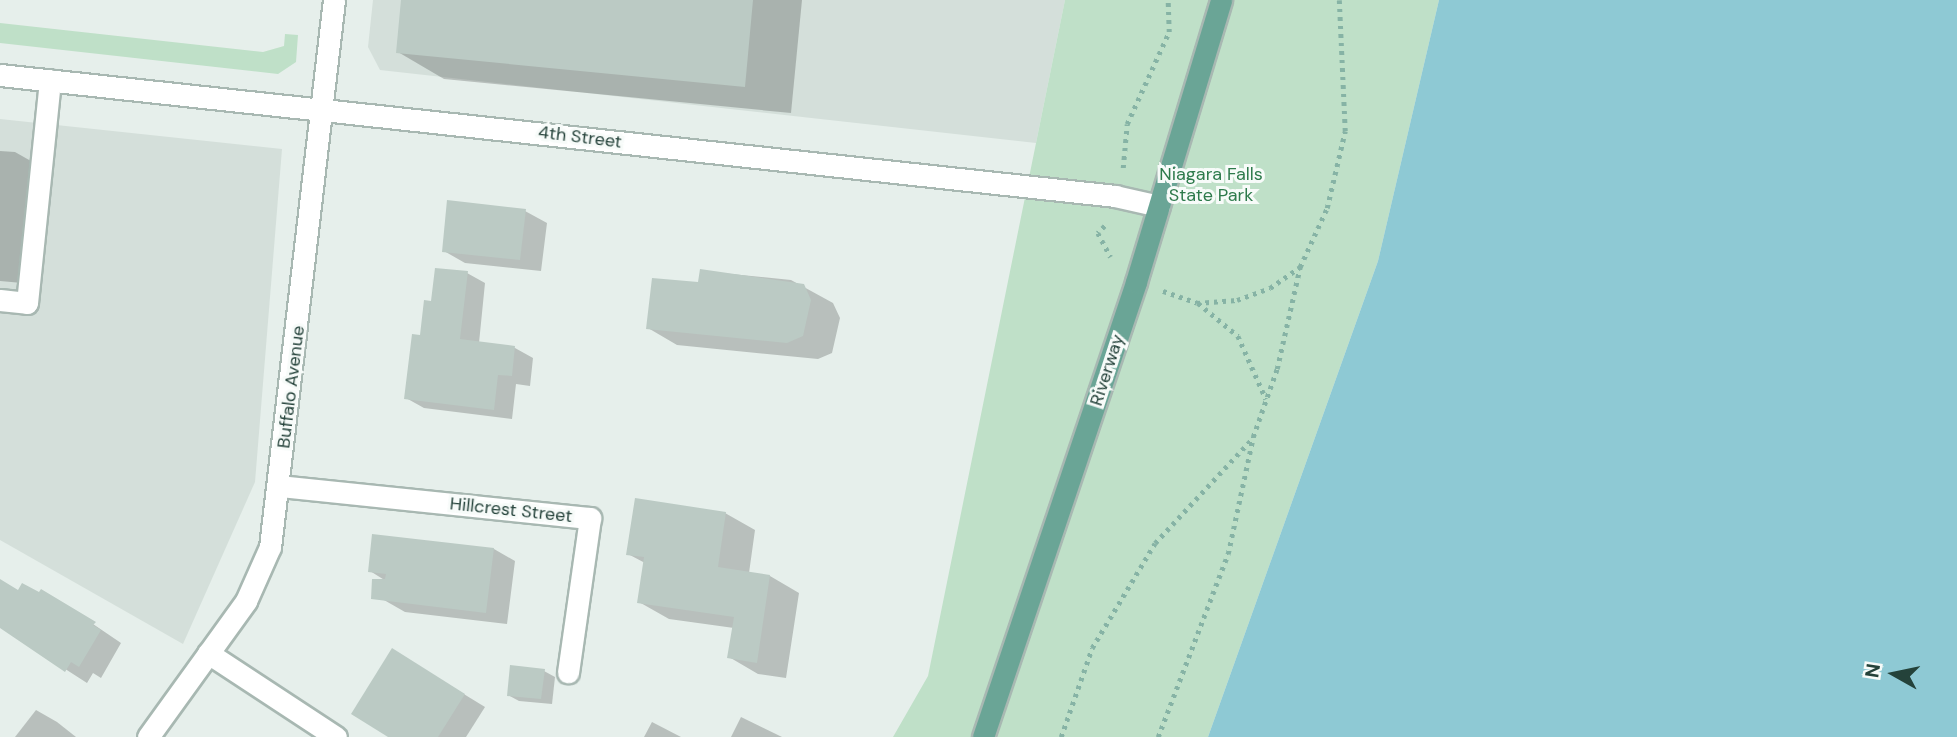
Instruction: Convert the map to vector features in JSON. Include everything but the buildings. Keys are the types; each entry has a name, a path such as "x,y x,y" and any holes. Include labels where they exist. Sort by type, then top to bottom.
{"main road":[{"name":"Riverway","path":"984,737 1159,206 1221,0"}],"street":[{"name":"Buffalo Avenue","path":"148,737 208,653 264,566 279,486 334,0"},
{"name":"4th Street","path":"0,75 323,107 1115,196 1159,206"},
{"path":"0,300 27,303 50,80"},
{"name":"Hillcrest Street","path":"279,486 590,518 568,672"},
{"path":"208,653 336,737"}],"path":[{"path":"1123,170 1128,124 1169,33 1168,0"},
{"path":"1158,737 1228,554 1253,437 1266,400 1300,267 1327,208 1345,131 1339,0"},
{"path":"1105,226 1098,233 1110,248 1112,266"},
{"path":"1197,303 1237,300 1270,288 1300,267"},
{"path":"1156,289 1197,303 1238,336 1266,400"},
{"path":"1061,737 1093,648 1154,543 1253,437"}],"shaded area":[{"path":"373,0 1065,0 1036,143 380,70 368,47"},
{"path":"0,119 282,149 255,482 183,644 0,540"}],"green space":[{"name":"Niagara Falls State Park","path":"1065,0 1439,0 1378,261 1208,737 893,737 928,676"},
{"path":"0,23 263,52 284,46 285,34 298,35 296,62 278,74 0,43"}],"water":[{"path":"1439,0 1957,0 1957,737 1208,737 1378,261"}]}
